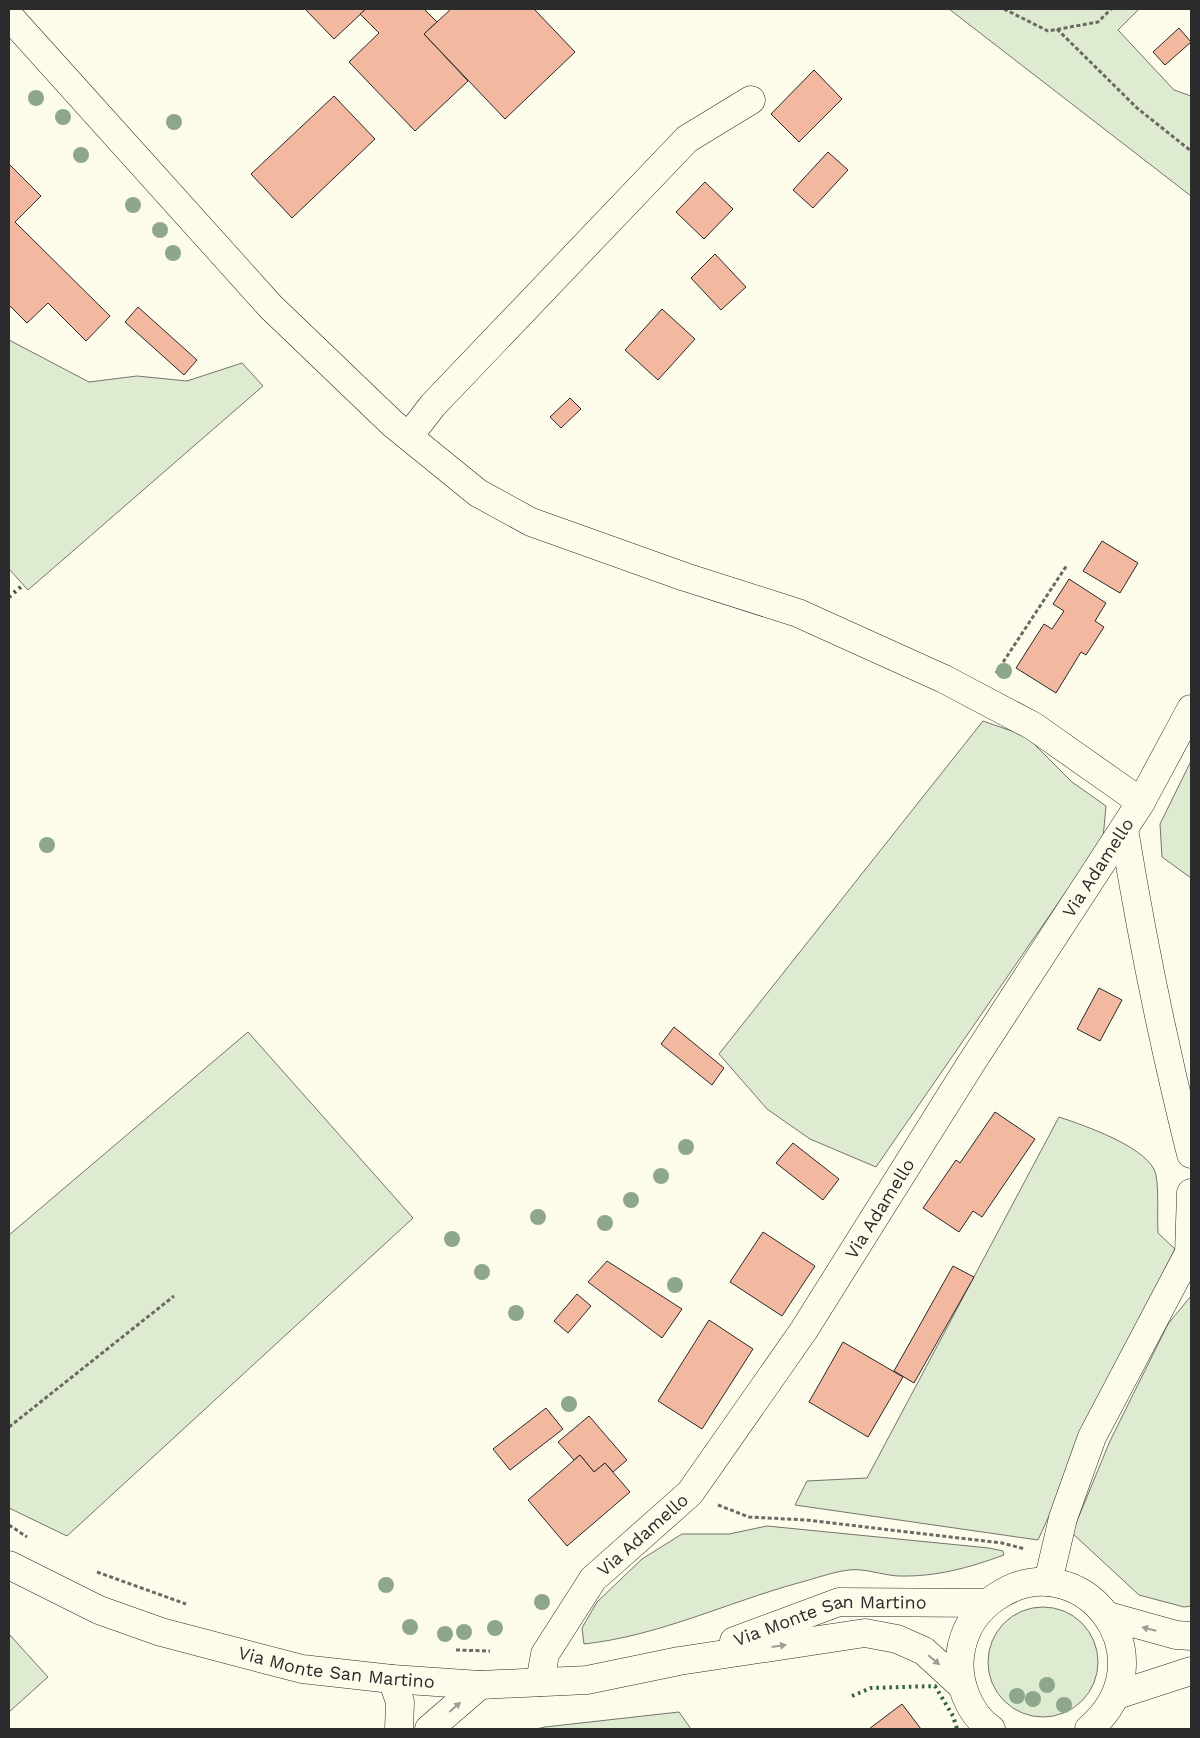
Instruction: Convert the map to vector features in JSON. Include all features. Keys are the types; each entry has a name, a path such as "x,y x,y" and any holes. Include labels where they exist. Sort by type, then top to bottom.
{"street":[{"path":"9,16 271,307 408,436 478,493 531,522 684,577 798,613 944,679 1033,726 1141,802"},
{"path":"408,436 433,405 687,139 751,100"},
{"name":"Via Adamello","path":"540,1682 545,1654 593,1579 690,1493 804,1330 970,1065 1124,830 1191,709"},
{"path":"1124,830 1140,929 1171,1075 1191,1154"},
{"path":"1048,1582 1062,1518 1092,1437 1185,1270 1189,1253 1191,1193"},
{"name":"Via Monte San Martino","path":"9,1565 99,1610 161,1632 302,1669 392,1679 480,1685 587,1680 679,1661 864,1633 897,1639 924,1651 961,1685"},
{"name":"Via Monte San Martino","path":"980,1724 961,1685 959,1663 962,1641 971,1621 986,1603 1006,1590 1024,1584 1048,1582 1073,1588 1092,1599 1108,1616 1119,1638 1122,1654 1122,1673 1117,1695 1104,1717 1089,1729"},
{"name":"Via Monte San Martino","path":"679,1661 839,1602 986,1603"},
{"path":"1108,1616 1176,1635 1191,1636"},
{"path":"1117,1695 1191,1671"},
{"path":"392,1679 400,1702 399,1729"},
{"path":"429,1729 480,1685"}],"path":[{"path":"1004,9 1048,31 1098,22 1111,9"},
{"path":"1057,29 1138,108 1191,151"},
{"path":"980,698 1067,565"},
{"path":"9,1427 174,1296"},
{"path":"690,1493 749,1517 806,1520 1002,1543 1028,1550 1057,1544"}],"green space":[{"path":"949,9 1139,9 1118,30 1174,90 1191,96 1191,196"},
{"path":"9,340 89,382 137,376 187,381 242,363 263,386 28,590 9,569"},
{"path":"983,721 1026,736 1072,782 1106,806 1103,838 876,1167 810,1139 767,1109 719,1054"},
{"path":"1191,761 1191,878 1162,857 1160,824"},
{"path":"248,1032 413,1218 67,1536 9,1508 9,1235"},
{"path":"1059,1117 1115,1139 1142,1156 1151,1165 1157,1182 1158,1233 1175,1249 1127,1343 1038,1540 795,1505 807,1481 867,1478"},
{"path":"1191,1296 1191,1606 1184,1607 1139,1595 1072,1533 1110,1441 1168,1324"},
{"path":"767,1526 989,1548 1003,1551 1004,1555 965,1568 926,1575 898,1576 855,1570 836,1572 639,1634 584,1644 582,1628 597,1602 642,1559 682,1534 729,1534"},
{"path":"1043,1607 1064,1611 1082,1623 1094,1641 1098,1662 1094,1683 1082,1701 1064,1713 1043,1717 1022,1713 1004,1701 992,1683 988,1662 992,1641 1004,1623 1022,1611"},
{"path":"9,1634 48,1677 9,1712"},
{"path":"679,1712 691,1729 536,1729 545,1727"}],"building":[{"path":"305,9 366,9 334,39"},
{"path":"366,9 424,9 437,22 424,34 468,81 415,131 349,62 379,33 360,14"},
{"path":"451,9 534,9 575,52 505,119 424,34"},
{"path":"1179,28 1191,42 1165,65 1153,52"},
{"path":"814,70 842,99 799,142 771,114"},
{"path":"334,96 375,139 292,218 251,174"},
{"path":"828,152 848,170 813,208 793,190"},
{"path":"9,164 41,196 15,222 110,316 86,341 48,303 27,323 9,305"},
{"path":"705,182 733,209 704,239 676,212"},
{"path":"715,254 746,287 721,310 691,278"},
{"path":"138,307 197,360 184,375 125,322"},
{"path":"662,309 695,339 658,380 625,350"},
{"path":"570,398 581,409 561,428 550,417"},
{"path":"1102,541 1138,563 1120,593 1083,571"},
{"path":"1069,579 1106,603 1095,621 1104,627 1086,655 1081,652 1056,693 1016,668 1044,624 1052,629 1064,611 1053,604"},
{"path":"1099,988 1122,1000 1100,1041 1077,1029"},
{"path":"674,1027 724,1068 712,1085 661,1044"},
{"path":"995,1112 1035,1139 982,1217 973,1211 959,1232 923,1208 956,1160 960,1163"},
{"path":"793,1143 839,1179 823,1200 776,1163"},
{"path":"763,1232 815,1266 782,1316 730,1282"},
{"path":"607,1261 682,1309 662,1338 588,1282"},
{"path":"953,1266 974,1277 914,1383 894,1371"},
{"path":"577,1294 591,1306 568,1333 554,1321"},
{"path":"709,1320 753,1349 702,1429 658,1401"},
{"path":"843,1342 903,1377 868,1437 809,1402"},
{"path":"546,1408 563,1429 510,1470 493,1449"},
{"path":"589,1416 627,1460 613,1472 605,1463 594,1472 580,1455 574,1460 558,1442"},
{"path":"580,1455 594,1472 605,1463 630,1492 567,1546 528,1500"},
{"path":"902,1704 921,1729 869,1729"}],"hedge":[{"path":"9,597 23,585"},
{"path":"852,1696 871,1688 935,1686 953,1716 957,1729"}]}
